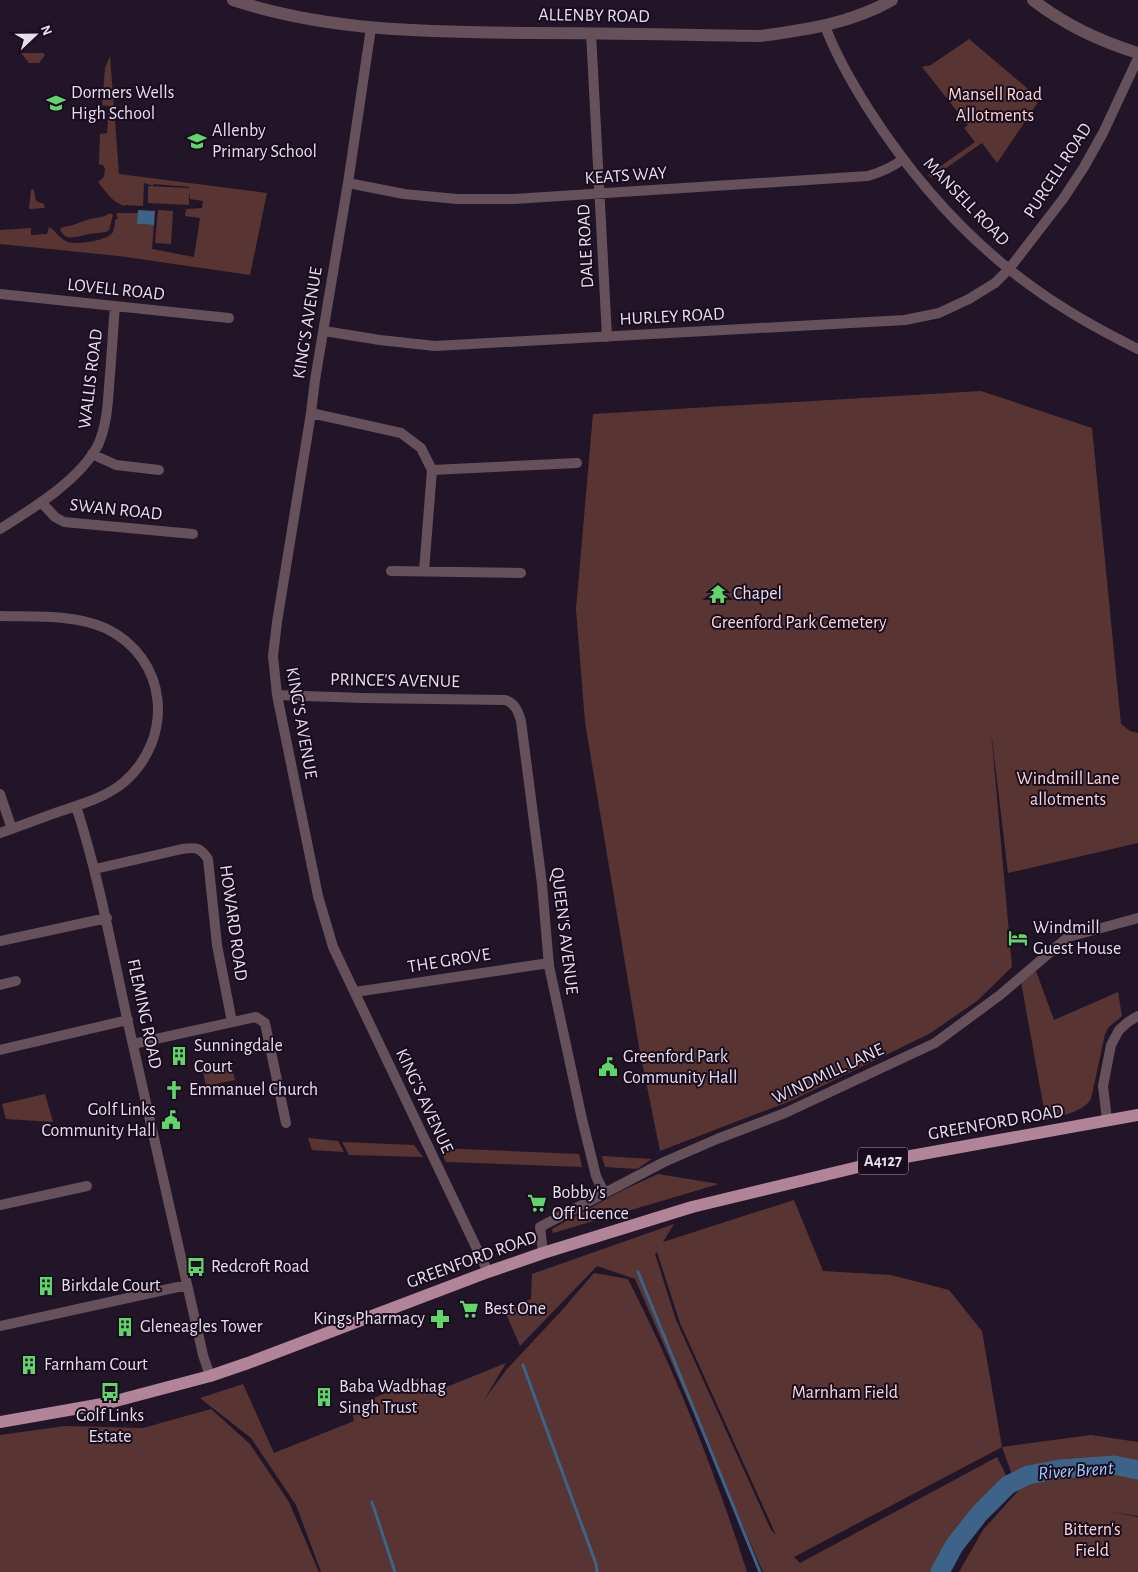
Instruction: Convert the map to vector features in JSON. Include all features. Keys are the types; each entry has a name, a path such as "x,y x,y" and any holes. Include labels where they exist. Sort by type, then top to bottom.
{"main road":[{"name":"GREENFORD ROAD","path":"0,1422 108,1403 210,1376 488,1272 692,1206 866,1165 1138,1115"}],"street":[{"name":"ALLENBY ROAD","path":"233,0 289,16 326,23 370,28 432,32 760,36 825,26 874,11 892,0"},
{"path":"1033,0 1049,12 1094,38 1138,53"},
{"name":"MANSELL ROAD","path":"825,26 853,84 903,159 963,227 1009,269 1052,301 1117,339 1138,349"},
{"name":"KING'S AVENUE","path":"370,28 348,183 277,622 274,656 277,695 318,896 333,947 488,1272"},
{"name":"DALE ROAD","path":"591,33 608,337"},
{"name":"PURCELL ROAD","path":"1009,269 1063,199 1084,167 1103,133 1138,58"},
{"name":"KEATS WAY","path":"348,183 404,194 457,199 514,199 868,176 885,171 903,159"},
{"name":"HURLEY ROAD","path":"324,331 435,346 905,320 939,313 969,299 995,283 1009,269"},
{"name":"LOVELL ROAD","path":"0,294 229,318"},
{"name":"WALLIS ROAD","path":"0,529 41,502 69,479 92,454 101,438 107,417 115,306"},
{"path":"311,413 401,433 421,448 432,470 424,571"},
{"path":"92,454 116,465 158,470"},
{"path":"432,470 577,463"},
{"name":"SWAN ROAD","path":"41,502 54,517 64,522 193,534"},
{"path":"391,571 521,573"},
{"path":"0,616 72,619 105,628 123,639 137,652 148,668 158,697 159,717 155,736 142,763 117,788 76,806 0,833"},
{"name":"PRINCE'S AVENUE","path":"277,695 484,698 512,702"},
{"name":"QUEEN'S AVENUE","path":"512,702 519,712 521,721 542,884 549,963 596,1176 604,1193"},
{"path":"0,794 12,829"},
{"name":"FLEMING ROAD","path":"76,806 95,869 107,918 187,1285 204,1360 210,1376"},
{"name":"HOWARD ROAD","path":"95,869 193,847 202,851 208,859 217,945 232,1022"},
{"path":"0,941 107,918"},
{"name":"WINDMILL LANE","path":"543,1253 540,1227 664,1162 785,1113 935,1043 1000,995 1068,937 1138,918"},
{"name":"THE GROVE","path":"355,992 549,963"},
{"path":"0,985 16,981"},
{"path":"1107,1120 1103,1086 1112,1044 1119,1030 1138,1016"},
{"path":"133,1044 256,1017 265,1023 286,1123"},
{"path":"0,1050 128,1020"},
{"path":"0,1205 87,1186"},
{"path":"0,1326 187,1285"}],"green space":[{"name":"Mansell Road Allotments","path":"969,39 1040,99 997,163 982,143 932,178 928,175 975,142 964,128 968,125 922,67 931,65"},
{"path":"21,53 43,53 45,55 39,63 29,63"},
{"path":"110,56 119,174 267,193 250,275 119,256 0,244 0,230 31,228 31,235 33,235 47,234 49,227 68,242 92,242 105,238 113,232 115,220 118,219 116,214 138,213 138,224 154,225 152,249 194,257 200,218 185,216 186,209 202,208 203,201 190,199 189,191 189,205 148,203 148,186 190,187 153,184 153,186 144,183 143,206 124,206 112,199 98,182 104,177 105,169 103,165 99,164 100,134 107,133 109,106 102,105 105,68"},
{"path":"33,189 36,201 44,204 45,208 29,209 31,190"},
{"path":"158,210 173,211 171,244 155,243"},
{"path":"110,213 113,215 109,230 106,232 68,237 60,229 104,216"},
{"name":"Greenford Park Cemetery","path":"981,391 1092,428 1121,724 1130,731 1138,733 1138,843 1008,873 991,730 1012,967 977,1001 929,1034 793,1100 660,1151 639,1047 585,722 576,609 593,414"},
{"path":"1036,971 1054,1020 1118,992 1122,1016 1109,1027 1105,1034 1091,1099 1077,1110 1046,1120 1021,982"},
{"path":"231,1061 235,1080 206,1086 202,1067"},
{"path":"45,1094 53,1122 6,1119 2,1104"},
{"path":"308,1138 338,1141 344,1152 312,1150"},
{"path":"342,1142 414,1145 423,1157 349,1155"},
{"path":"439,1148 579,1154 582,1167 446,1162"},
{"path":"602,1156 652,1159 637,1169 605,1167"},
{"path":"658,1174 719,1184 553,1233 552,1229 623,1190"},
{"name":"Marnham Field","path":"794,1200 823,1271 891,1275 949,1290 982,1331 1002,1447 794,1557 800,1563 997,1457 1008,1479 961,1527 935,1572 763,1572 635,1279 597,1266 520,1346 504,1309 531,1299 532,1274 674,1224 663,1242","holes":["657,1252 680,1323 776,1535 771,1530 676,1320 655,1254"]},
{"path":"594,1273 628,1279 646,1314 694,1423 722,1497 747,1572 321,1572 296,1505 251,1438 200,1398 243,1384 274,1453 354,1421 351,1408 420,1378 429,1394 506,1363 484,1400 507,1369"},
{"path":"211,1409 250,1444 289,1502 319,1572 0,1572 0,1435 65,1426 143,1428"},
{"name":"Bittern's Field","path":"1091,1435 1138,1442 1138,1516 1110,1512 1138,1517 1138,1572 959,1572 983,1530 1018,1491 1002,1447"}],"water":[{"path":"138,210 155,211 154,225 137,224"}],"waterway":[{"path":"638,1272 760,1572"},
{"path":"523,1365 596,1564 597,1572"},
{"name":"River Brent","path":"940,1572 954,1546 979,1514 1008,1485 1028,1475 1060,1469 1114,1465 1138,1470"},
{"path":"372,1502 395,1572"}],"place":[{"name":"Dormers Wells High School","path":"56,103"},
{"name":"Allenby Primary School","path":"197,141"},
{"name":"Chapel","path":"718,594"},
{"name":"Windmill Guest House","path":"1018,938"},
{"name":"Sunningdale Court","path":"179,1056"},
{"name":"Greenford Park Community Hall","path":"608,1067"},
{"name":"Emmanuel Church","path":"174,1090"},
{"name":"Golf Links Community Hall","path":"171,1120"},
{"name":"Bobby's Off Licence","path":"537,1203"},
{"name":"Redcroft Road","path":"196,1267"},
{"name":"Birkdale Court","path":"46,1286"},
{"name":"Best One","path":"469,1309"},
{"name":"Kings Pharmacy","path":"440,1319"},
{"name":"Gleneagles Tower","path":"125,1327"},
{"name":"Farnham Court","path":"29,1365"},
{"name":"Golf Links Estate","path":"110,1392"},
{"name":"Baba Wadbhag Singh Trust","path":"324,1397"}],"park label":[{"name":"Windmill Lane allotments","path":"1068,790"}]}
